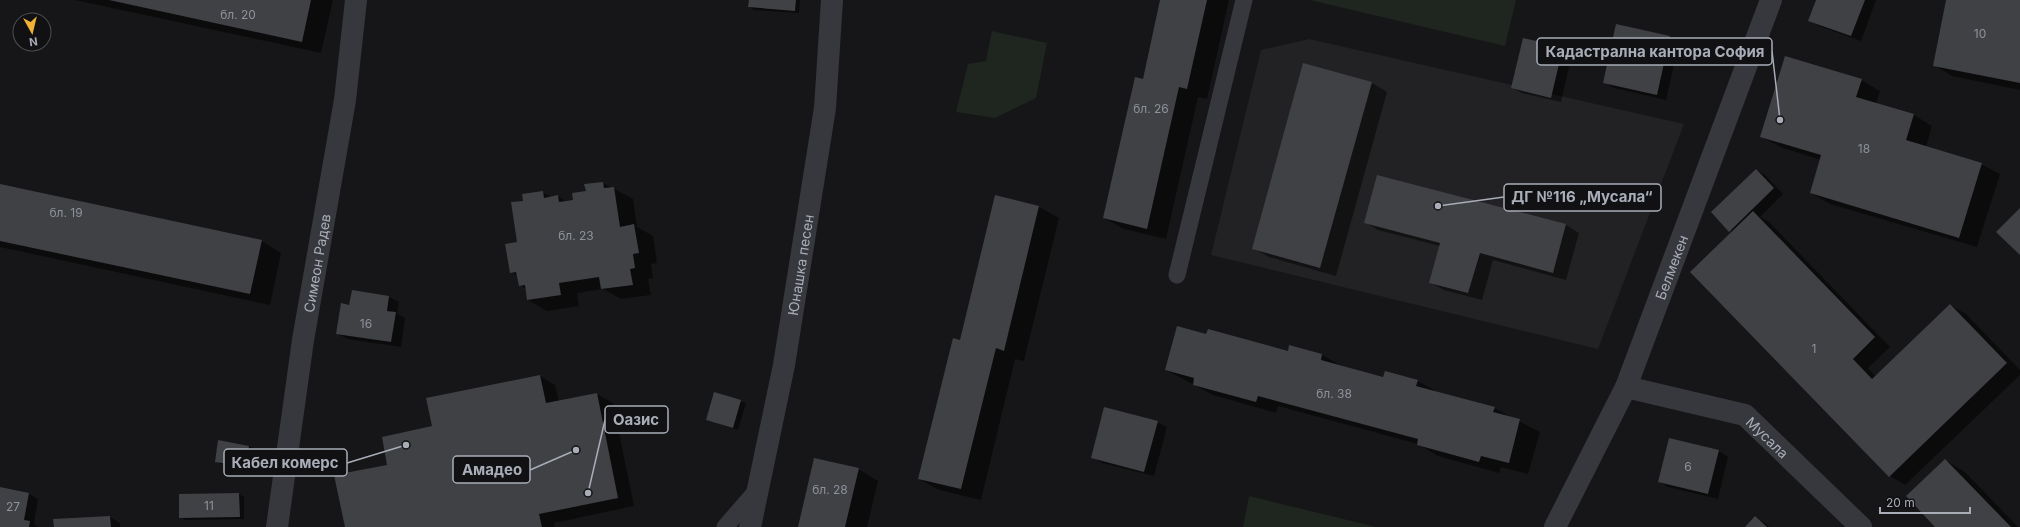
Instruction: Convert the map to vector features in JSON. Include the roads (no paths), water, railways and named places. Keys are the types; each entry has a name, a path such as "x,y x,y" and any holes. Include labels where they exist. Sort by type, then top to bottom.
{"street":[{"name":"Симеон Радев","path":"277,527 303,340 345,100 356,0"},
{"name":"Юнашка песен","path":"750,527 784,365 825,108 832,0"},
{"name":"Белмекен","path":"1555,527 1626,387 1771,0"},
{"name":"Мусала","path":"1626,387 1745,415 1861,527"}],"lane":[{"path":"1177,275 1244,0"},
{"path":"725,527 758,489"}],"place":[{"name":"Кадастрална кантора София","path":"1780,120"},
{"name":"ДГ №116 „Мусала“","path":"1438,206"},
{"name":"Кабел комерс","path":"406,445"},
{"name":"Амадео","path":"576,450"},
{"name":"Оазис","path":"588,493"}]}
